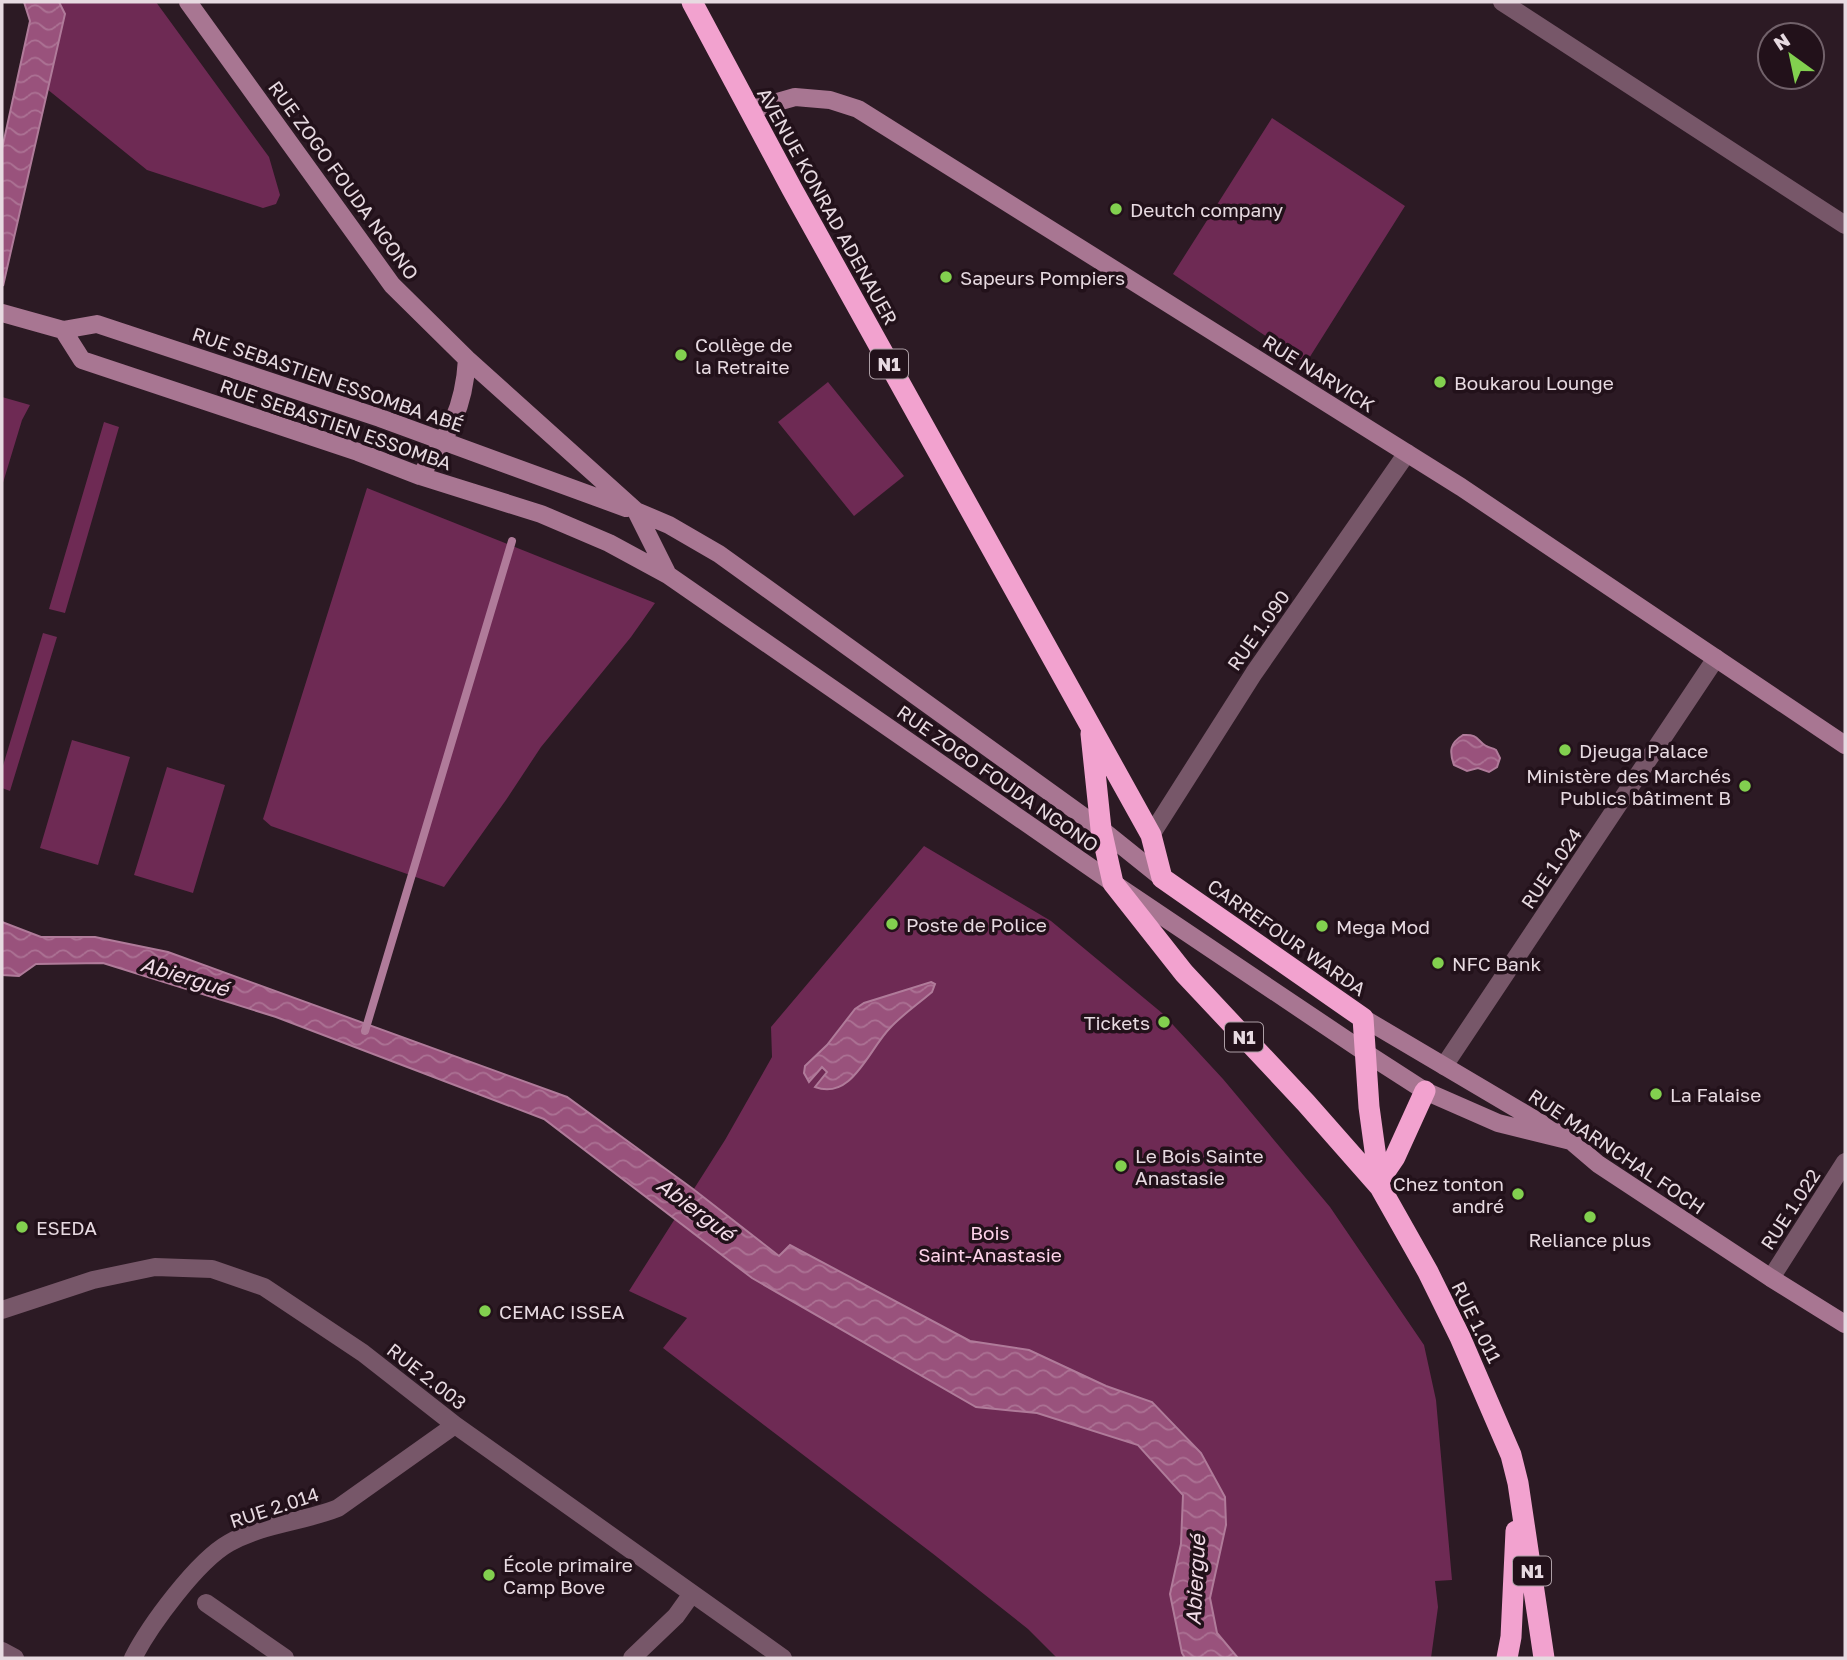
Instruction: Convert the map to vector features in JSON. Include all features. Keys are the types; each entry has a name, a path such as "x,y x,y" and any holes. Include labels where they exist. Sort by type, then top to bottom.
{"highway":[{"name":"AVENUE KONRAD ADENAUER","path":"692,2 749,110 1151,835 1162,878"},
{"name":"AVENUE KONRAD ADENAUER","path":"1090,724 1101,829 1113,883"},
{"name":"CARREFOUR WARDA","path":"1162,878 1363,1018 1368,1107 1379,1184"},
{"name":"N1","path":"1113,883 1184,973 1379,1184"},
{"path":"1379,1184 1395,1157 1425,1091"},
{"name":"RUE 1.011","path":"1379,1184 1460,1337 1511,1455 1518,1483 1544,1658"},
{"name":"RUE 1.011","path":"1507,1658 1511,1637 1518,1483"}],"main road":[{"name":"RUE ZOGO FOUDA NGONO","path":"188,2 392,285 467,359 636,511 669,525 719,554 1101,829 1162,878"},
{"name":"RUE NARVICK","path":"749,110 795,97 830,100 858,109 1407,453 1845,745"},
{"name":"RUE SEBASTIEN ESSOMBA ABÉ","path":"2,313 63,330 97,324 444,440 636,511"},
{"name":"RUE SEBASTIEN ESSOMBA","path":"63,330 82,360 358,452 420,476 541,514 609,543 668,575"},
{"path":"420,476 444,440 465,388 467,359"},
{"name":"RUE ZOGO FOUDA NGONO","path":"636,511 668,575 1113,883 1425,1091 1498,1123 1571,1141"},
{"name":"RUE MARNCHAL FOCH","path":"1363,1018 1571,1141 1598,1164 1845,1324"}],"street":[{"path":"1502,2 1845,225"},
{"name":"RUE 1.090","path":"1151,835 1254,673 1407,453"},
{"name":"RUE 1.024","path":"1444,1066 1716,658"},
{"name":"RUE 1.022","path":"1771,1278 1845,1162"},
{"name":"RUE 2.003","path":"2,1310 93,1280 155,1267 212,1269 264,1287 363,1353 455,1425 783,1658"},
{"name":"RUE 2.014","path":"133,1658 166,1609 205,1560 230,1542 266,1528 318,1516 338,1508 455,1425"},
{"path":"632,1658 676,1616 691,1595"},
{"path":"206,1603 285,1658"},
{"path":"2,1651 15,1658"}],"green space":[{"path":"59,2 156,2 269,157 280,195 276,204 263,208 147,170 47,89 65,14"},
{"path":"1272,118 1405,206 1306,363 1173,274"},
{"path":"828,382 904,476 854,516 778,422"},
{"path":"2,397 30,405 22,420 2,486"},
{"path":"104,422 119,427 65,613 49,609"},
{"path":"367,488 655,603 631,637 541,747 444,887 271,826 263,819"},
{"path":"43,633 57,637 10,791 2,788 2,769"},
{"path":"72,740 130,757 98,865 40,848"},
{"path":"167,767 225,785 193,893 134,875"},
{"name":"Bois Saint-Anastasie","path":"924,846 1051,921 1162,1013 1223,1079 1330,1207 1424,1345 1436,1400 1452,1580 1435,1581 1438,1607 1431,1658 1057,1658 1028,1629 932,1553 663,1348 687,1318 629,1291 725,1140 772,1057 771,1027"}],"water":[{"path":"24,2 59,2 65,14 3,286 2,149 30,21"},
{"path":"1463,735 1475,736 1486,746 1496,750 1500,758 1497,767 1489,772 1478,768 1467,771 1454,765 1452,748 1455,741"},
{"name":"Abiergué","path":"2,922 41,937 95,937 168,952 567,1097 779,1256 790,1245 970,1341 1029,1350 1106,1386 1152,1402 1201,1453 1225,1497 1226,1525 1210,1598 1217,1633 1238,1658 1185,1658 1182,1653 1170,1594 1181,1544 1183,1495 1138,1445 1037,1413 976,1407 752,1278 544,1119 276,1017 103,963 36,964 19,976 2,975"},
{"path":"931,982 935,984 932,992 890,1028 849,1080 839,1087 815,1087 827,1072 822,1067 809,1082 804,1073 805,1066 827,1045 855,1009 864,1003"}],"waterway":[{"path":"365,1031 512,541"}],"place":[{"name":"Deutch company","path":"1116,209"},
{"name":"Sapeurs Pompiers","path":"946,277"},
{"name":"Collège de la Retraite","path":"681,355"},
{"name":"Boukarou Lounge","path":"1440,382"},
{"name":"Djeuga Palace","path":"1565,750"},
{"name":"Ministère des Marchés Publics bâtiment B","path":"1745,786"},
{"name":"Poste de Police","path":"892,924"},
{"name":"Mega Mod","path":"1322,926"},
{"name":"NFC Bank","path":"1438,963"},
{"name":"Tickets","path":"1164,1022"},
{"name":"La Falaise","path":"1656,1094"},
{"name":"Le Bois Sainte Anastasie","path":"1121,1166"},
{"name":"Chez tonton andré","path":"1518,1194"},
{"name":"Reliance plus","path":"1590,1217"},
{"name":"ESEDA","path":"22,1227"},
{"name":"CEMAC ISSEA","path":"485,1311"},
{"name":"École primaire Camp Bove","path":"489,1575"}]}
